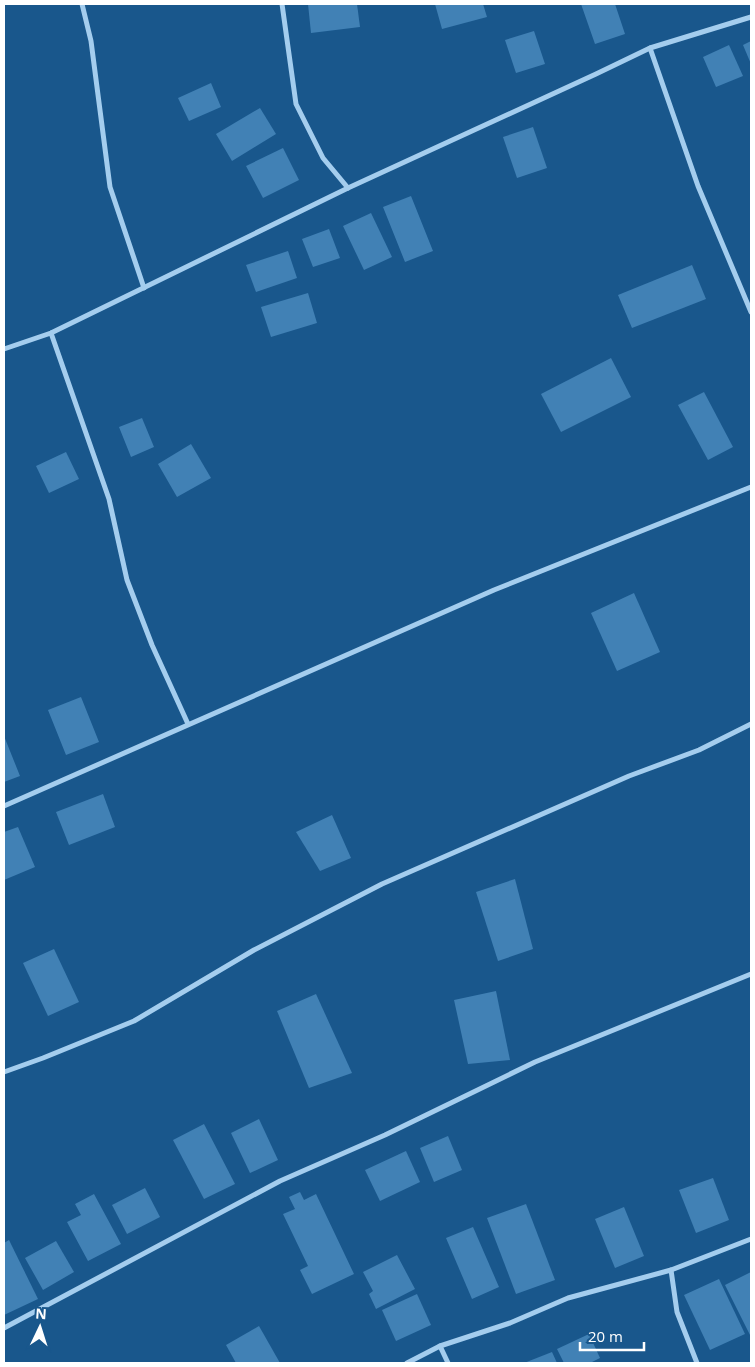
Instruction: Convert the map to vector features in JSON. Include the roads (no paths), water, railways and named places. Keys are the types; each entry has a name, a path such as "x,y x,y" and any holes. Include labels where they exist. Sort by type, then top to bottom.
{"street":[{"path":"82,4 91,41 110,187 144,288"},
{"path":"282,4 296,104 323,158 348,188"},
{"path":"4,349 51,333 348,188 650,48 751,16"},
{"path":"650,48 698,186 751,312"},
{"path":"51,333 109,499 128,580 152,645 188,724"},
{"path":"4,806 494,590 751,487"},
{"path":"4,1072 134,1021 254,950 382,884 629,776 698,750 751,724"},
{"path":"4,1328 280,1181 384,1135 535,1062 751,974"},
{"path":"407,1363 440,1346 510,1323 568,1298 671,1270 751,1239"},
{"path":"671,1270 677,1312 697,1363"},
{"path":"440,1346 448,1363"}]}
